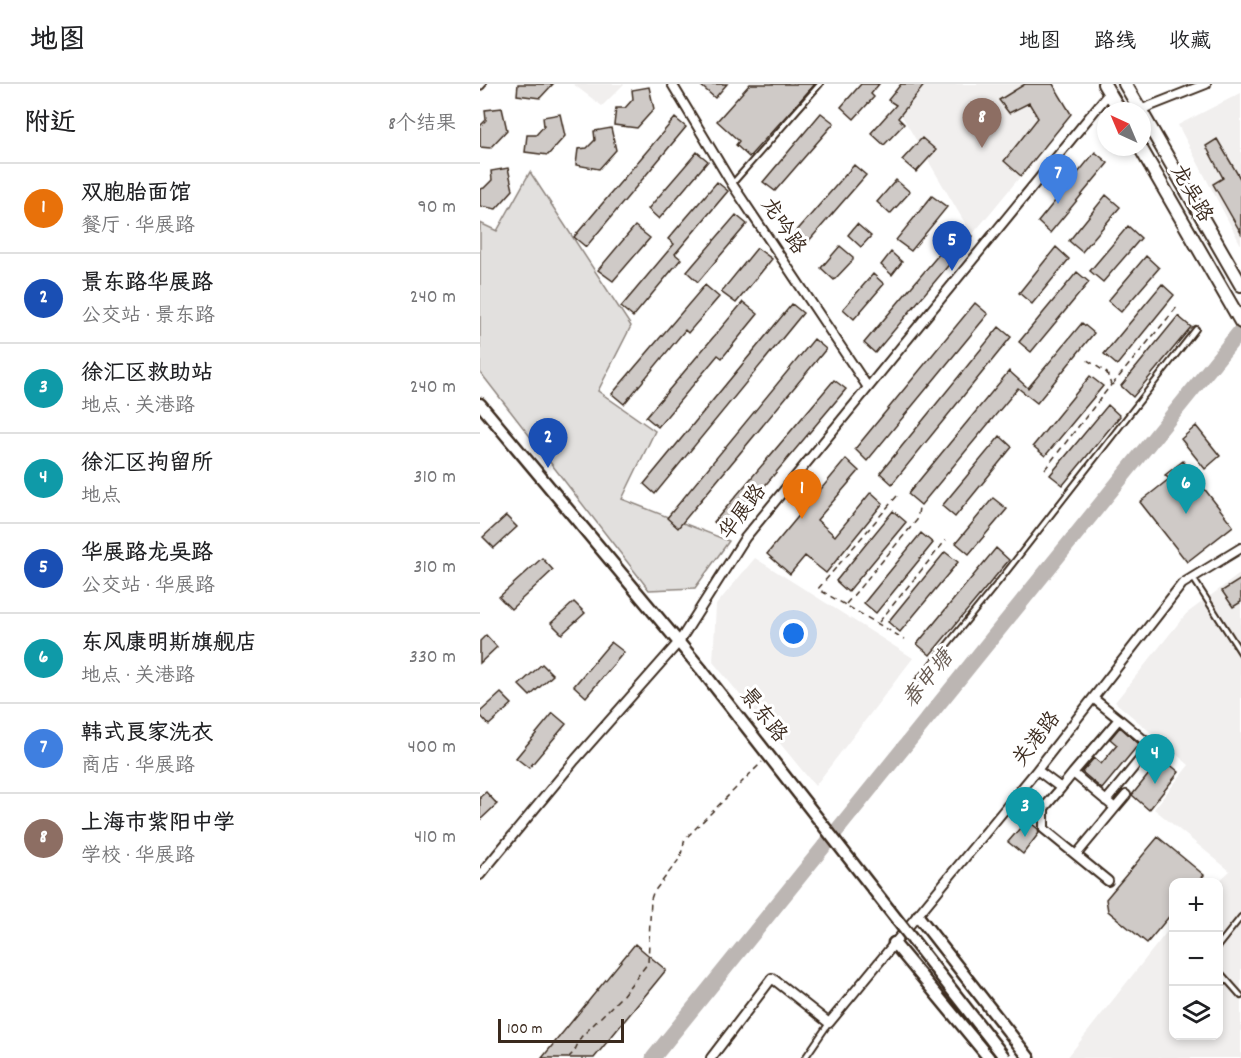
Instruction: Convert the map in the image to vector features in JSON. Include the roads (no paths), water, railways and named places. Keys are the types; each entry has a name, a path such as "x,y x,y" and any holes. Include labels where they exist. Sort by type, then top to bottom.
{"main road":[{"name":"龙吴路","path":"1125,84 1136,102"},
{"path":"1107,88 1115,102"},
{"name":"龙吴路","path":"1151,128 1241,285"},
{"name":"龙吴路","path":"1145,156 1241,322"}],"street":[{"name":"龙吟路","path":"672,84 732,184 867,386"},
{"path":"1151,107 1206,84"},
{"name":"华展路","path":"480,875 575,760 679,642 745,538 1107,88"},
{"name":"景东路","path":"480,404 679,642 1005,1058"},
{"name":"关港路","path":"829,1023 1037,770 1182,584 1241,548"},
{"path":"1093,698 1151,746 1106,801"},
{"path":"1108,881 1044,829 1044,808 1119,719"},
{"path":"1037,770 1061,788"},
{"path":"1073,773 1115,808"},
{"path":"1077,855 1126,795"},
{"path":"918,916 1029,1058"},
{"path":"894,943 989,1058"},
{"path":"711,1058 772,978 829,1023"}],"lane":[{"path":"732,184 820,84"},
{"path":"907,694 1000,580 1196,329"},
{"path":"1192,578 1241,653"},
{"path":"1223,940 1241,917"},
{"path":"1223,976 1241,996"},
{"path":"805,1058 829,1023"}],"waterway":[{"name":"春申塘","path":"653,1058 1241,330"}],"place":[{"name":"上海市紫阳中学","path":"982,148"},
{"name":"韩式良家洗衣","path":"1058,204"},
{"name":"华展路龙吴路","path":"952,271"},
{"name":"景东路华展路","path":"548,468"},
{"name":"东风康明斯旗舰店","path":"1186,514"},
{"name":"双胞胎面馆","path":"802,519"},
{"name":"徐汇区拘留所","path":"1155,784"},
{"name":"徐汇区救助站","path":"1025,837"}]}
